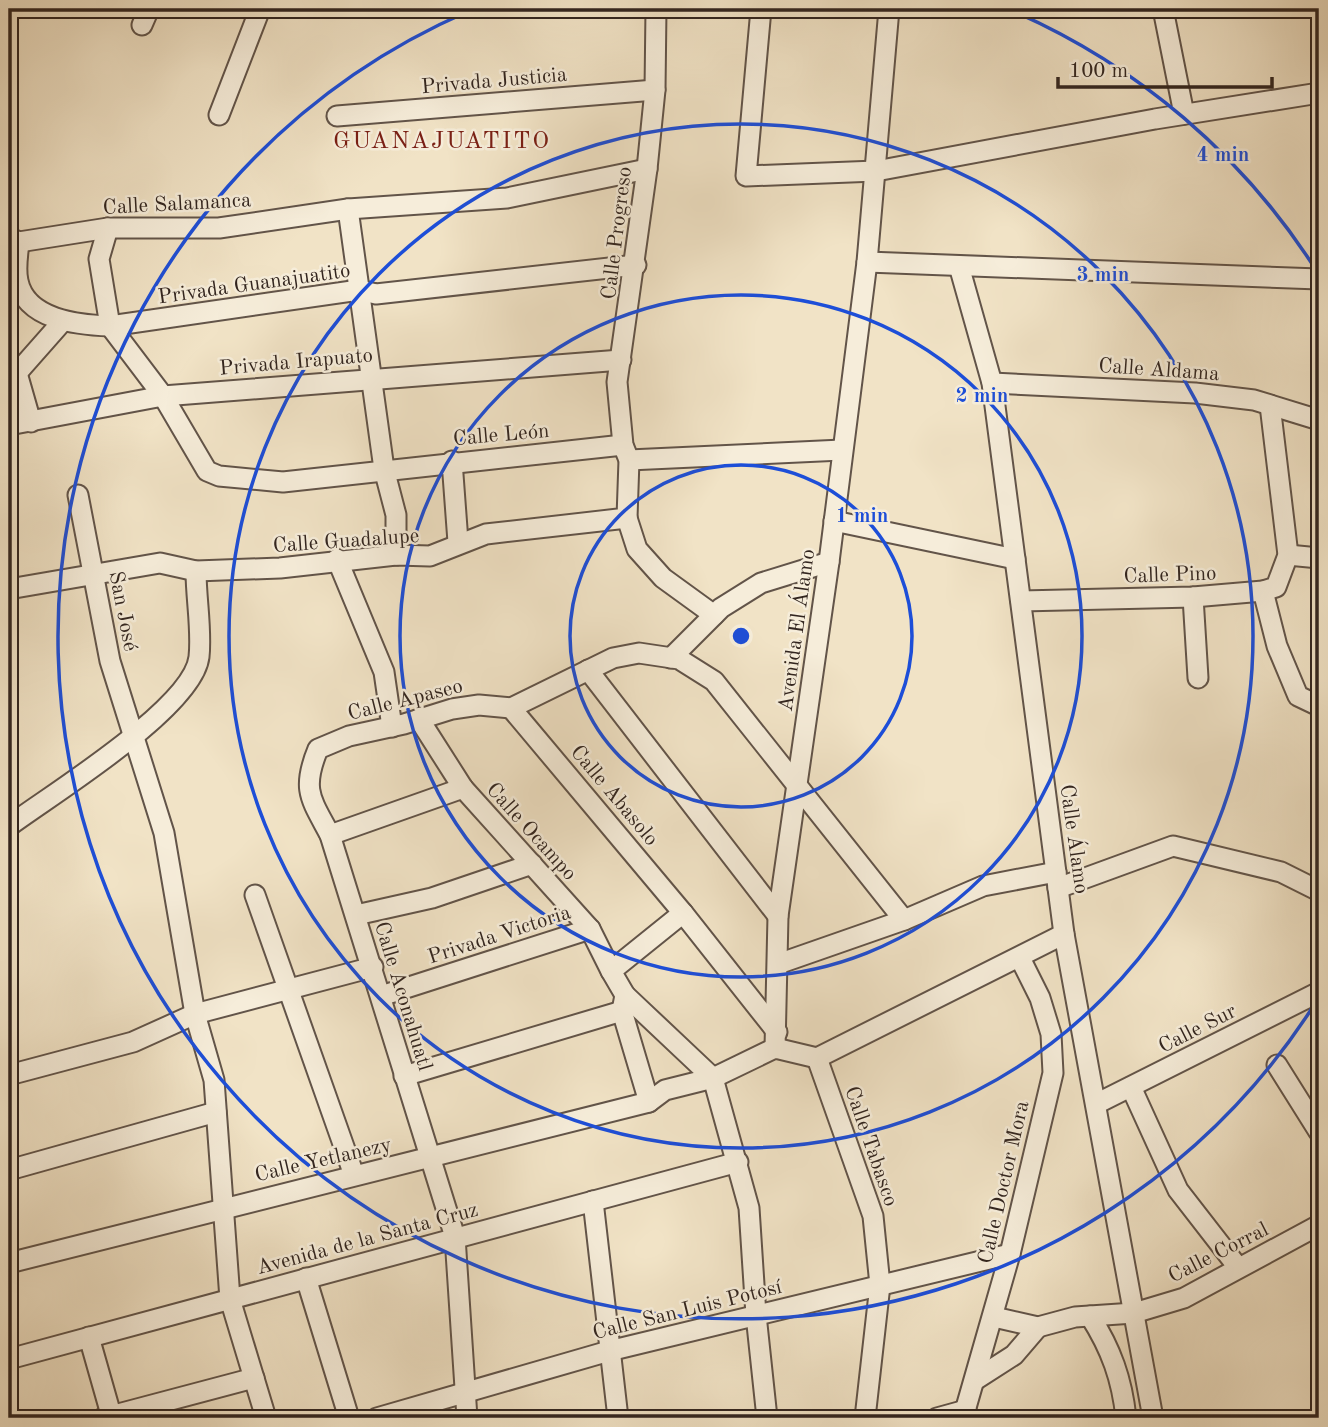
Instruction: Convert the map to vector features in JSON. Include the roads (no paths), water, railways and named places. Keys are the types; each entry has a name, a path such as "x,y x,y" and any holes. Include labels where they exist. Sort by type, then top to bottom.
{"street":[{"path":"219,115 260,9"},
{"name":"Calle Progreso","path":"626,453 617,382 636,265 647,169 655,90 656,9"},
{"path":"761,9 746,176 876,171 1184,114 1319,93"},
{"name":"Avenida El Álamo","path":"776,1040 778,916 829,562 867,262 889,9"},
{"path":"1163,9 1184,114"},
{"name":"Privada Justicia","path":"337,116 655,90"},
{"name":"Calle Salamanca","path":"14,240 108,228 219,228 348,209 507,198 647,169"},
{"path":"348,209 384,469 396,514 396,555"},
{"path":"108,228 99,258 110,326 163,396"},
{"path":"14,240 18,282 41,311 62,322 13,372 31,422"},
{"path":"867,262 1319,279"},
{"name":"Privada Guanajuatito","path":"62,322 110,326 359,290 376,294 636,265"},
{"name":"Calle Álamo","path":"958,266 992,383 1064,933 1153,1418"},
{"name":"Privada Irapuato","path":"9,425 163,396 372,377 621,360"},
{"name":"Calle Aldama","path":"992,383 1195,393 1270,405 1319,419"},
{"name":"Calle León","path":"163,396 207,471 219,476 282,482 452,461 626,453 842,450"},
{"path":"1270,405 1288,555 1269,589 1277,646 1298,696 1319,706"},
{"path":"626,453 626,518 637,549 654,569 714,615"},
{"path":"452,461 458,542"},
{"name":"San José","path":"78,495 110,661 164,833 195,1014 214,1080 230,1299 266,1418"},
{"name":"Calle Guadalupe","path":"9,589 160,563 196,571 279,568 337,559 396,555 430,556 458,542 486,534 626,518"},
{"path":"834,522 1015,559"},
{"path":"1288,555 1319,558"},
{"path":"337,559 384,672 392,727"},
{"path":"671,658 714,615 761,583 829,562"},
{"path":"9,826 156,718 181,694 192,677 199,658 196,571"},
{"name":"Calle Pino","path":"1021,601 1193,597 1269,589"},
{"path":"1193,597 1198,678"},
{"path":"511,708 613,657 639,653 679,659 714,681 904,920"},
{"path":"588,670 778,916"},
{"name":"Calle Apaseo","path":"309,770 317,749 349,736 392,727 452,709 479,705 511,708"},
{"name":"Calle Abasolo","path":"511,708 683,913 776,1040"},
{"name":"Calle Ocampo","path":"419,719 463,788 590,929 623,1003"},
{"name":"Calle Aconahuatl","path":"309,770 308,794 330,835 455,1237 467,1418"},
{"path":"330,835 463,788"},
{"path":"778,964 904,920 983,886 1057,880 1172,846 1281,872 1319,891"},
{"path":"356,915 432,898 532,864"},
{"path":"256,895 354,1175"},
{"path":"611,971 683,913"},
{"name":"Privada Victoria","path":"381,996 590,929"},
{"path":"623,1003 649,1102 665,1090 713,1078 776,1040 817,1058 1020,958 1064,933"},
{"name":"Calle Doctor Mora","path":"965,1414 994,1317 1052,1073 1051,1034 1040,998 1020,958"},
{"path":"9,1075 133,1042 195,1014 373,967"},
{"name":"Calle Sur","path":"1096,1104 1319,992"},
{"path":"404,1076 623,1003"},
{"path":"623,1003 713,1078 749,1208 756,1315 767,1418"},
{"name":"Calle Tabasco","path":"817,1058 873,1216 880,1285 865,1418"},
{"path":"1277,1065 1319,1132"},
{"path":"1131,1087 1178,1190 1237,1266"},
{"name":"Calle Yetlanezy","path":"9,1263 225,1206 649,1102"},
{"path":"9,1170 216,1112"},
{"name":"Avenida de la Santa Cruz","path":"9,1359 738,1162"},
{"path":"593,1201 618,1418"},
{"name":"Calle Corral","path":"1038,1327 1090,1316 1134,1313 1184,1297 1237,1266 1319,1225"},
{"name":"Calle San Luis Potosí","path":"377,1418 609,1351 1010,1254"},
{"path":"306,1278 349,1418"},
{"path":"1090,1316 1108,1346 1123,1390 1126,1418"},
{"path":"975,1380 1014,1355 1038,1327 994,1317"},
{"path":"89,1337 108,1417 254,1378"},
{"path":"1108,1346 1144,1366"},
{"path":"937,1418 965,1414"}],"district":[{"name":"GUANAJUATITO","path":"442,140"}]}
